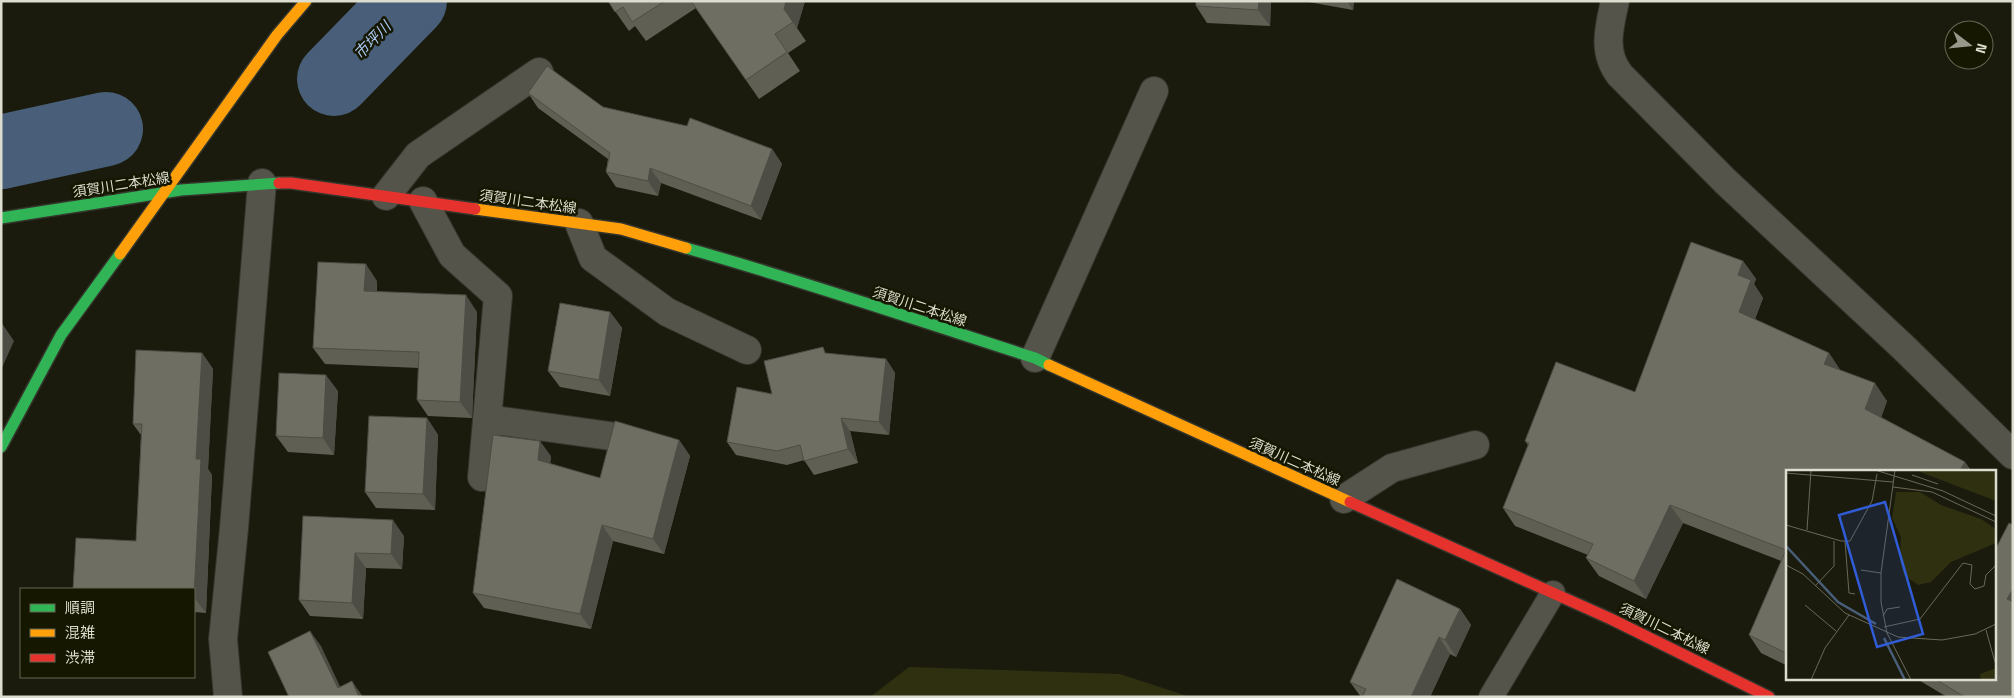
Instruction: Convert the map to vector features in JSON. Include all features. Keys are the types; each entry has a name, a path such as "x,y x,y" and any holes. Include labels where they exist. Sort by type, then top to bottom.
{"main road":[{"path":"1,447 61,336 277,35 306,1"},
{"name":"須賀川二本松線","path":"1,218 165,191 262,183 290,183 621,229 776,273 886,311 1035,358 1187,429 1611,619 1769,697"}],"street":[{"path":"1615,1 1608,48 1612,65 1620,75 1725,181 1903,347 2013,455"},
{"path":"386,196 418,155 539,72"},
{"path":"1035,358 1154,91"},
{"path":"228,697 223,639 234,528 262,183"},
{"path":"423,201 452,255 498,296 482,477"},
{"path":"579,223 593,258 667,312 748,350"},
{"path":"488,420 610,436"},
{"path":"1344,499 1392,468 1475,445"}],"lane":[{"path":"1491,697 1553,593"}],"shaded area":[{"path":"909,667 1120,674 1190,697 870,697"}],"building":[{"path":"608,1 665,1 632,22 623,7 615,12"},
{"path":"691,1 786,1 784,9 793,22 775,34 787,52 746,80"},
{"path":"1196,1 1259,1 1258,10 1196,6"},
{"path":"547,66 603,107 687,126 690,118 772,149 751,206 650,168 648,181 606,172 610,153 528,93"},
{"path":"1691,242 1743,261 1738,275 1751,280 1739,312 1829,353 1824,364 1875,383 1865,409 1965,462 1960,470 1786,470 1786,550 1670,505 1634,581 1586,558 1593,544 1503,508 1529,443 1525,441 1556,362 1635,392"},
{"path":"318,262 366,264 364,291 466,295 460,402 417,400 419,352 313,348"},
{"path":"560,303 610,312 599,380 548,371"},
{"path":"823,347 825,353 886,359 879,422 841,418 848,449 804,461 800,445 777,451 727,442 737,387 772,394 764,361"},
{"path":"136,350 202,353 196,459 201,459 194,588 73,588 76,538 136,541 142,424 133,424"},
{"path":"279,373 326,375 323,438 276,436"},
{"path":"369,416 427,418 423,494 365,492"},
{"path":"615,421 679,440 653,539 602,525 580,614 473,593 493,435 540,441 538,460 600,478"},
{"path":"303,516 393,520 391,554 355,553 352,603 299,600"},
{"path":"2009,523 2013,525 2013,589 2007,599 2013,602 2013,697 1965,697 1937,680 1996,680 1996,548"},
{"path":"1786,550 1786,653 1749,635"},
{"path":"1397,579 1460,609 1445,640 1439,637 1411,697 1362,697 1366,689 1350,682"},
{"path":"310,631 338,688 352,681 359,697 289,697 268,652"}],"waterway":[{"name":"市坪川","path":"334,79 410,1"},
{"name":"市坪川","path":"1,152 106,129"}],"traffic: fast":[{"path":"1,218 181,190 279,183"},
{"path":"686,248 774,274 1035,358 1049,365"},
{"path":"1,447 61,335 120,254"}],"traffic: slow":[{"path":"120,254 277,35 306,1"},
{"path":"475,209 621,229 686,248"},
{"path":"1049,365 1350,502"}],"traffic: jam":[{"path":"279,183 291,183 475,209"},
{"path":"1350,502 1611,619 1769,697"}]}
